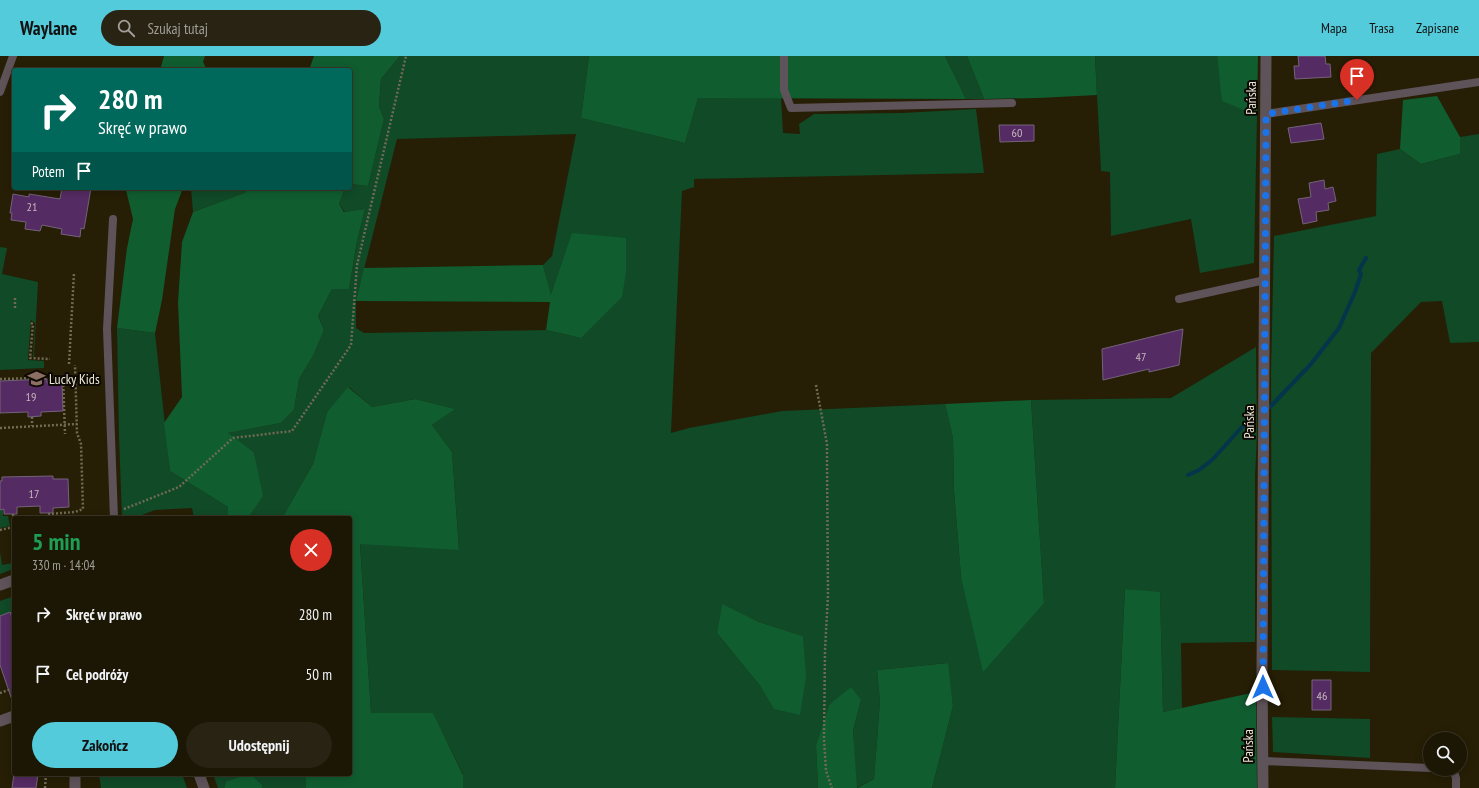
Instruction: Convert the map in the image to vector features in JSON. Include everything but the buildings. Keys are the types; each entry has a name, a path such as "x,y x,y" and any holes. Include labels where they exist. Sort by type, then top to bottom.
{"street":[{"name":"Pańska","path":"1263,788 1266,56"},
{"path":"0,585 12,581"},
{"path":"0,721 12,717"},
{"path":"75,776 75,788"},
{"path":"200,776 204,788"}],"lane":[{"path":"1,91 13,56"},
{"path":"784,56 784,90 791,108 1012,104"},
{"path":"1266,114 1479,82"},
{"path":"113,219 107,329 114,515"},
{"path":"1179,299 1265,280"},
{"path":"1263,761 1423,768"},
{"path":"1456,776 1456,788"}],"path":[{"path":"114,515 179,488 233,438 292,431 351,345 357,266 406,56"},
{"path":"69,364 74,273"},
{"path":"15,297 15,308"},
{"path":"30,323 32,324 30,358 50,359"},
{"path":"49,516 48,513 75,512 83,509 81,444 77,433 75,364"},
{"path":"63,377 65,434"},
{"path":"0,379 76,377"},
{"path":"816,385 827,444 828,595 825,650 824,738 826,771 832,788"},
{"path":"32,417 32,426"},
{"path":"0,428 77,424"},
{"path":"0,530 12,527"},
{"path":"0,693 12,689"},
{"path":"45,788 46,776"}],"green space":[{"path":"164,56 205,56 203,62 206,68 161,68"},
{"path":"314,56 400,56 381,79 379,106 384,119 368,186 352,184 352,68 310,68"},
{"path":"400,56 589,56 581,118 685,143 698,98 781,98 783,133 800,134 799,124 814,114 902,113 976,109 984,173 694,179 694,187 682,191 671,433 689,428 782,411 945,404 953,438 954,491 961,577 1044,603 1031,400 1171,398 1256,347 1257,435 1255,477 1255,642 1181,643 1182,708 1163,712 1160,593 1125,589 1115,788 932,788 953,706 947,663 877,670 880,701 874,779 856,788 853,731 861,700 829,705 816,745 818,788 463,788 463,774 433,714 371,714 360,543 459,549 452,452 432,425 454,409 415,399 372,407 349,387 327,412 313,464 283,516 249,516 262,496 254,452 227,433 281,423 294,410 299,379 313,356 324,330 318,316 332,289 349,289 357,241 365,209 345,212 339,204 344,190 352,190 352,184 368,186 384,119 379,106 381,79","holes":["576,134 552,256 543,265 551,296 581,338 546,330 364,333 356,328 356,301 397,139","722,605 759,622 803,636 761,687 717,633"]},
{"path":"589,56 945,56 966,99 698,98 685,143 581,118"},
{"path":"945,56 967,56 984,99 966,99"},
{"path":"967,56 1095,56 1097,95 984,99"},
{"path":"1095,56 1217,56 1223,101 1257,116 1254,263 1200,273 1191,219 1111,236 1110,172 1101,171"},
{"path":"1217,56 1258,56 1257,116 1222,101"},
{"path":"1437,96 1460,137 1460,154 1421,164 1400,149 1403,100"},
{"path":"1479,134 1479,342 1450,343 1442,301 1421,302 1371,353 1370,672 1272,670 1271,373 1274,236 1376,216 1377,154 1400,149 1421,164 1460,154 1460,137"},
{"path":"126,190 182,190 175,209 162,300 155,333 117,328 127,248 133,219"},
{"path":"191,190 248,190 244,193 193,212"},
{"path":"248,190 344,190 339,204 344,212 365,209 357,241 349,289 332,289 318,316 324,330 313,356 299,379 294,410 281,423 228,433 254,452 263,496 249,516 228,516 228,507 170,471 164,423 182,397 178,302 182,242 193,212 244,193"},
{"path":"572,233 626,238 626,272 622,297 581,338 546,330 550,302 356,301 364,268 543,265 551,295"},
{"path":"0,247 7,248 2,274 38,282 34,357 35,323 31,320 28,360 44,361 44,368 0,370"},
{"path":"117,328 155,333 170,471 228,507 228,516 194,516 192,508 155,510 139,516 122,516"},
{"path":"348,387 372,407 415,399 455,409 432,425 452,452 459,550 360,544 371,713 433,713 463,775 463,788 306,788 306,776 352,776 352,516 283,516 313,464 327,412"},
{"path":"1031,400 1044,603 983,672 961,577 954,491 953,438 945,404"},
{"path":"0,510 3,510 3,516 8,516 10,526 0,528"},
{"path":"0,552 2,565 12,563 12,569 0,574"},
{"path":"1125,589 1160,592 1163,712 1256,692 1257,788 1115,788"},
{"path":"12,597 12,616 10,612 0,616 0,601"},
{"path":"722,604 759,622 803,636 806,677 800,715 774,709 761,687 717,633"},
{"path":"948,663 953,706 932,788 857,788 874,779 880,701 877,670"},
{"path":"851,687 861,700 853,731 857,788 818,788 816,745 829,705"},
{"path":"1272,717 1370,719 1370,758 1273,752"},
{"path":"99,776 183,776 187,788 101,788"},
{"path":"214,776 242,776 226,781 224,788 218,788"},
{"path":"242,776 253,776 262,785 262,788 224,788 226,781"},
{"path":"253,776 306,776 306,788 262,788 262,785"}],"waterway":[{"path":"1270,407 1311,364 1339,328 1355,292 1361,274 1359,270 1366,258"},
{"path":"1188,475 1199,470 1212,460 1253,415"}],"place":[{"name":"Lucky Kids","path":"36,379"}],"route":[{"path":"1263,687 1266,114 1357,100"}]}
